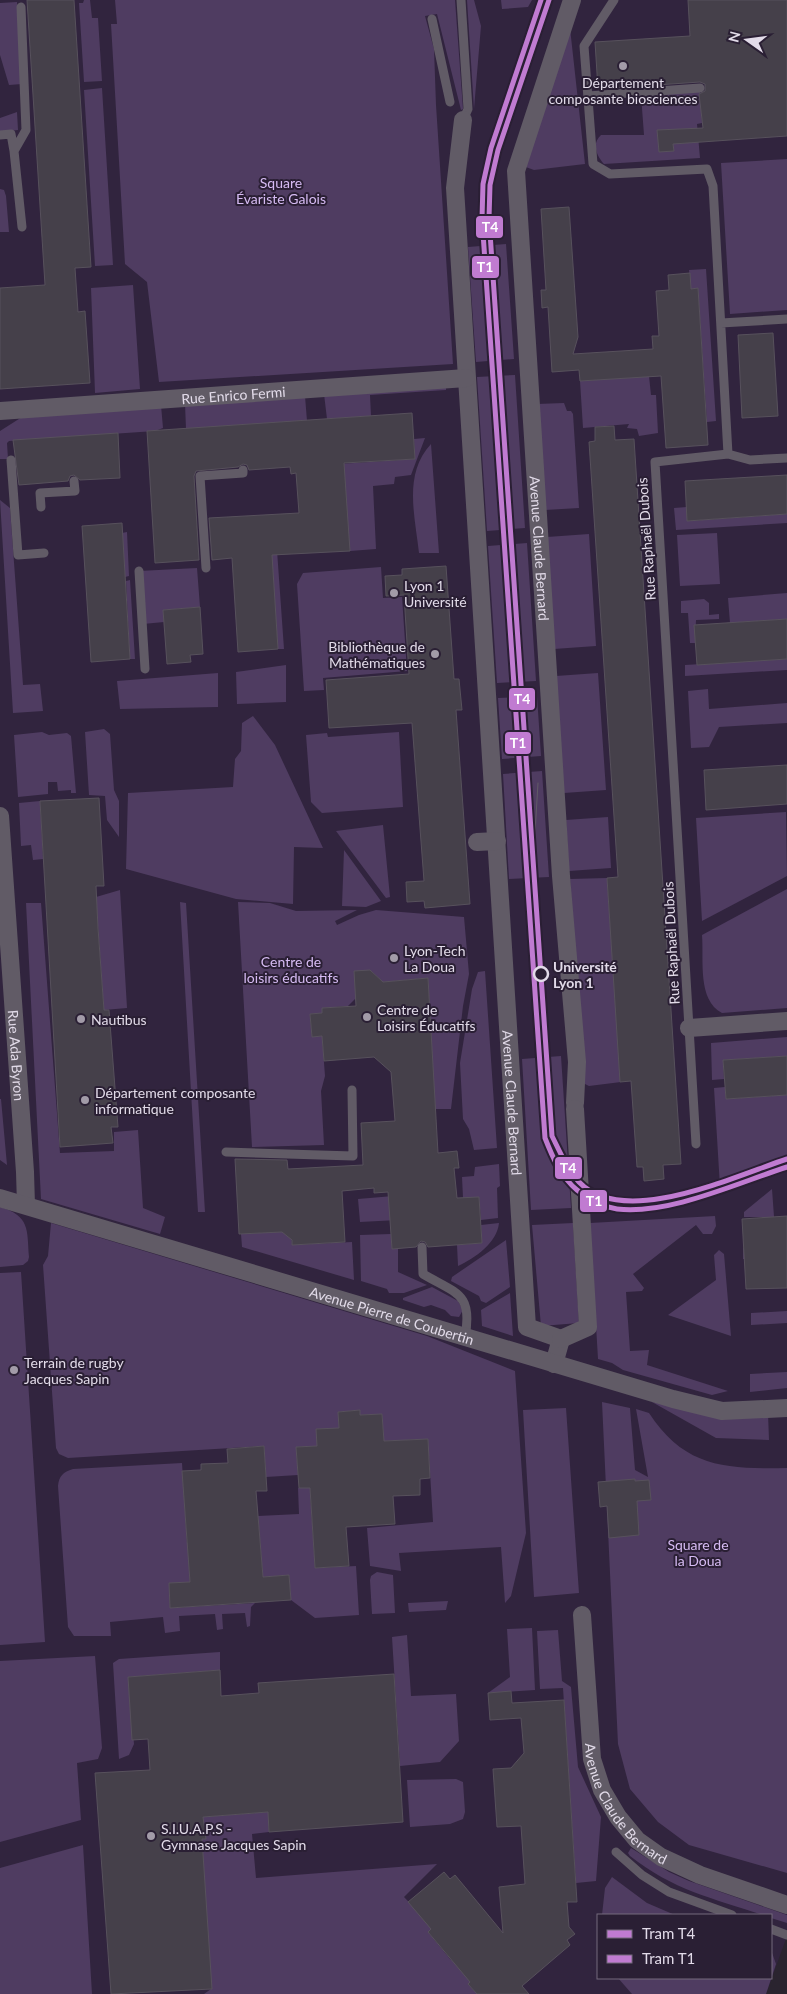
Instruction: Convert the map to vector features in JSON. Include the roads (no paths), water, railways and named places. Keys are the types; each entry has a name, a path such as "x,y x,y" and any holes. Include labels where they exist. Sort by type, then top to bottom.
{"street":[{"name":"Avenue Claude Bernard","path":"464,120 455,188 527,1327 561,1340 588,1327 575,1106 577,1062 561,876 516,171 572,0"},
{"name":"Rue Enrico Fermi","path":"0,411 466,378"},
{"name":"Rue Ada Byron","path":"0,816 26,1205"},
{"path":"477,842 497,841"},
{"path":"690,1028 787,1021"},
{"name":"Avenue Pierre de Coubertin","path":"0,1198 554,1364 722,1411 787,1408"},
{"path":"554,1364 561,1340"},
{"name":"Avenue Claude Bernard","path":"582,1615 592,1759 602,1790 618,1817 637,1840 661,1857 700,1875 787,1904"}],"lane":[{"path":"461,0 468,108 464,120"},
{"path":"614,0 584,46 593,164 610,174 707,169 713,186 728,454 750,460 787,458"},
{"path":"14,151 26,130 21,7"},
{"path":"432,19 450,102"},
{"path":"588,96 700,88"},
{"path":"0,135 12,134 22,227"},
{"path":"721,323 787,319"},
{"name":"Rue Raphaël Dubois","path":"696,1144 655,462 728,454"},
{"path":"11,460 18,555 44,553"},
{"path":"206,568 200,476 243,473 243,470"},
{"path":"41,507 40,493 75,491 74,481"},
{"path":"139,571 145,669"},
{"path":"226,1152 353,1156 352,1090"},
{"path":"422,1247 424,1274 462,1296 469,1315 465,1337"},
{"path":"616,1852 642,1876 668,1892 729,1914"},
{"path":"772,1929 787,1935"}],"tram line":[{"name":"T1","path":"541,0 491,148 483,184 482,218 545,1138 558,1166 571,1185 596,1202 617,1209 637,1210 680,1203 787,1167"},
{"name":"T4","path":"549,0 498,150 490,185 489,218 552,1136 567,1166 579,1182 599,1195 623,1201 651,1200 680,1194 710,1186 787,1159"},
{"path":"533,867 538,783"}],"place":[{"name":"Département composante biosciences","path":"623,66"},
{"name":"Lyon 1 Université","path":"394,593"},
{"name":"Bibliothèque de Mathématiques","path":"435,654"},
{"name":"Lyon-Tech La Doua","path":"394,958"},
{"name":"Université Lyon 1","path":"541,974"},
{"name":"Centre de Loisirs Éducatifs","path":"367,1017"},
{"name":"Nautibus","path":"81,1019"},
{"name":"Département composante informatique","path":"85,1100"},
{"name":"Terrain de rugby Jacques Sapin","path":"14,1370"},
{"name":"S.I.U.A.P.S - Gymnase Jacques Sapin","path":"151,1836"}],"park label":[{"name":"Square Évariste Galois","path":"281,190"},
{"name":"Centre de loisirs éducatifs","path":"291,970"},
{"name":"Square de la Doua","path":"698,1552"}]}
